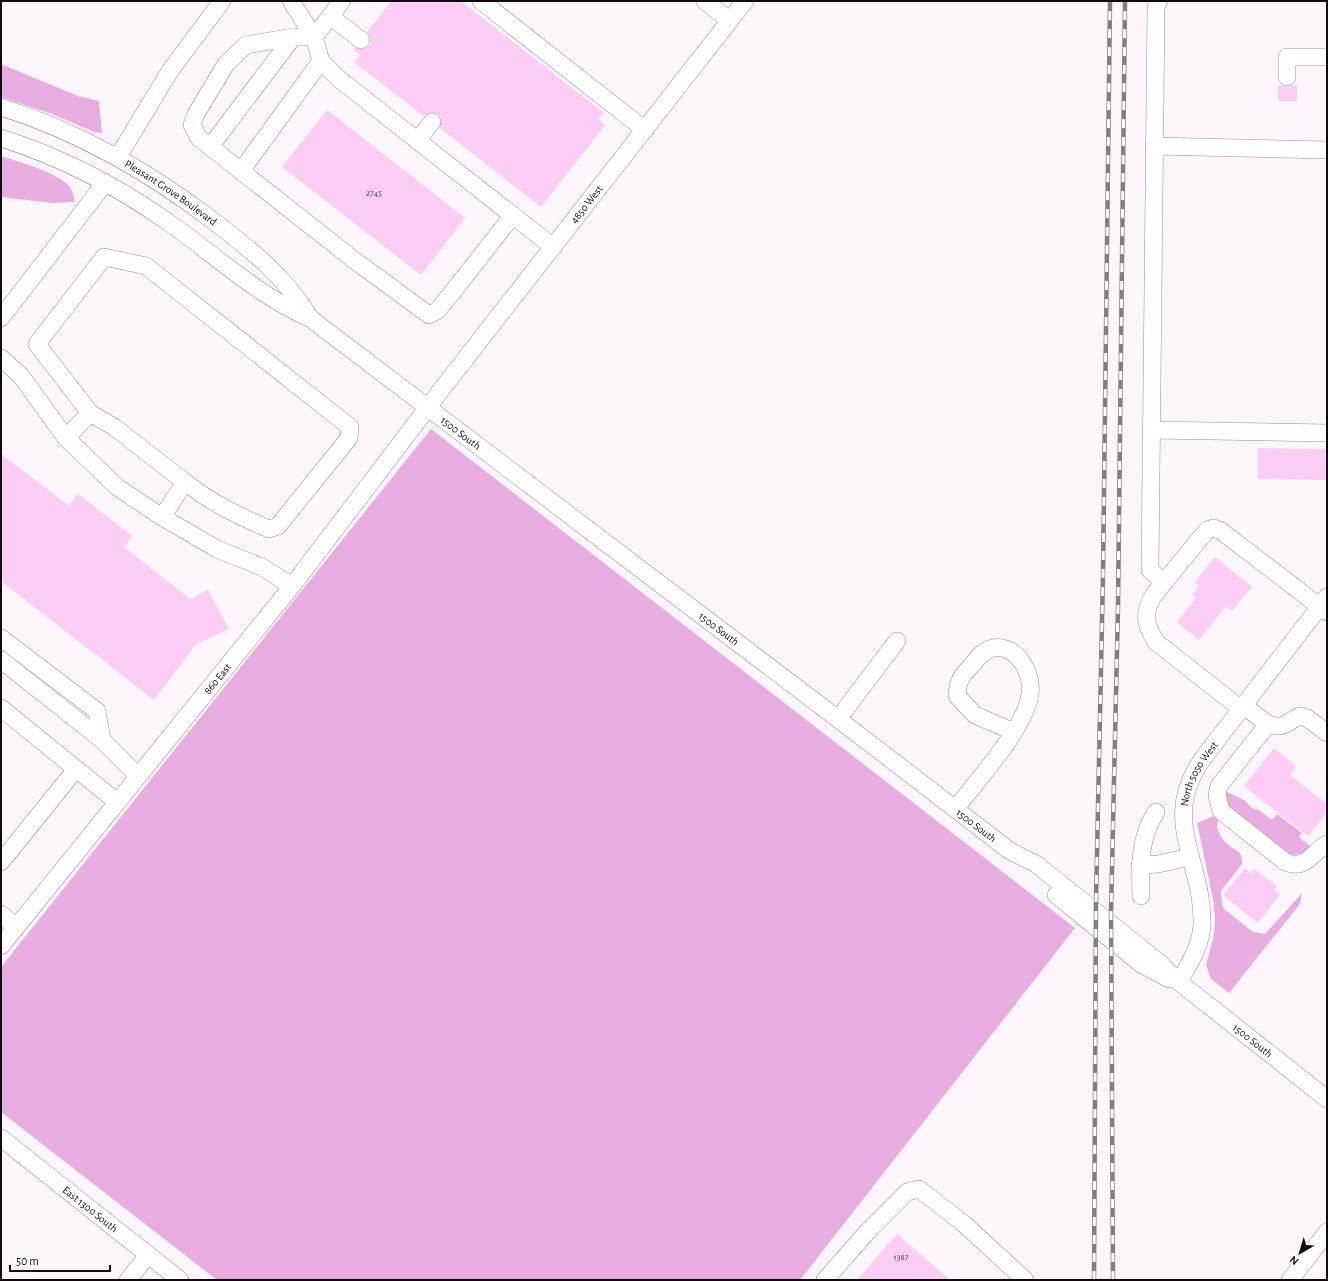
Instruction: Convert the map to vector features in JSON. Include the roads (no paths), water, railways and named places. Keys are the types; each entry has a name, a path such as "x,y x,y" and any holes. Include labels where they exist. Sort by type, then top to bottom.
{"street":[{"path":"118,157 170,71 222,1"},
{"path":"291,1 314,37 321,61 339,79 553,247"},
{"path":"481,1 505,27 645,130"},
{"path":"705,1 730,20"},
{"name":"4850 West","path":"428,408 746,1"},
{"path":"1159,1 1156,7 1150,570 1163,582"},
{"path":"314,37 335,6 361,40"},
{"path":"314,37 293,37 246,45 226,64 196,114 192,125 199,138 354,260 429,315 436,311 450,295 513,215"},
{"path":"210,147 293,37"},
{"path":"1287,77 1288,57 1327,57"},
{"path":"241,171 321,61"},
{"name":"Pleasant Grove Boulevard","path":"1,107 70,132 118,157 177,194 267,263 290,288 311,319"},
{"path":"417,141 432,122"},
{"name":"Pleasant Grove Boulevard","path":"1,138 58,160 105,183 163,219 270,298 311,319 428,408"},
{"path":"1154,146 1327,150"},
{"path":"1,318 105,183"},
{"path":"104,257 146,266 350,427 349,438 278,526 269,529 238,516 203,496 185,482 114,427 90,413 36,344 104,257"},
{"path":"1,358 21,376 66,438 117,486 162,517 217,549 262,567 292,586"},
{"name":"860 East","path":"1,946 292,586 428,408"},
{"name":"1500 South","path":"428,408 1010,850 1029,873 1141,964 1158,975 1180,982 1327,1099"},
{"path":"66,438 90,413"},
{"path":"1152,430 1327,432"},
{"path":"162,517 185,482"},
{"path":"1324,605 1221,530 1214,528 1207,530 1163,582 1147,607 1146,618 1149,630 1156,642 1268,724 1275,727 1282,727 1300,716 1307,718 1327,733"},
{"name":"North 5050 West","path":"1180,982 1192,958 1202,926 1201,907 1182,810 1185,792 1193,772 1324,605"},
{"path":"1,638 97,711 102,740"},
{"path":"838,718 897,641"},
{"path":"956,808 1014,732 1030,694 1030,680 1026,667 1014,654 1004,648 993,648 983,652 958,681 957,696 963,704 976,715 1014,732"},
{"path":"1,660 102,740 138,776"},
{"path":"1,708 117,802"},
{"path":"1268,724 1219,786 1217,795 1221,811 1291,865 1299,865 1305,862 1327,844"},
{"path":"1,862 76,769"},
{"path":"1141,896 1140,865 1144,838 1147,828 1156,812"},
{"path":"1140,865 1158,864 1190,857"},
{"path":"1,914 16,927"},
{"name":"East 1300 South","path":"1,1138 180,1280"},
{"path":"825,1280 868,1231 907,1192 919,1189 962,1223 1025,1280"},
{"path":"1290,1280 1327,1232"},
{"path":"128,1280 148,1255"}],"railway":[{"path":"1094,1280 1096,901 1103,575 1110,1"},
{"path":"1113,1280 1111,913 1118,607 1125,1"}]}
